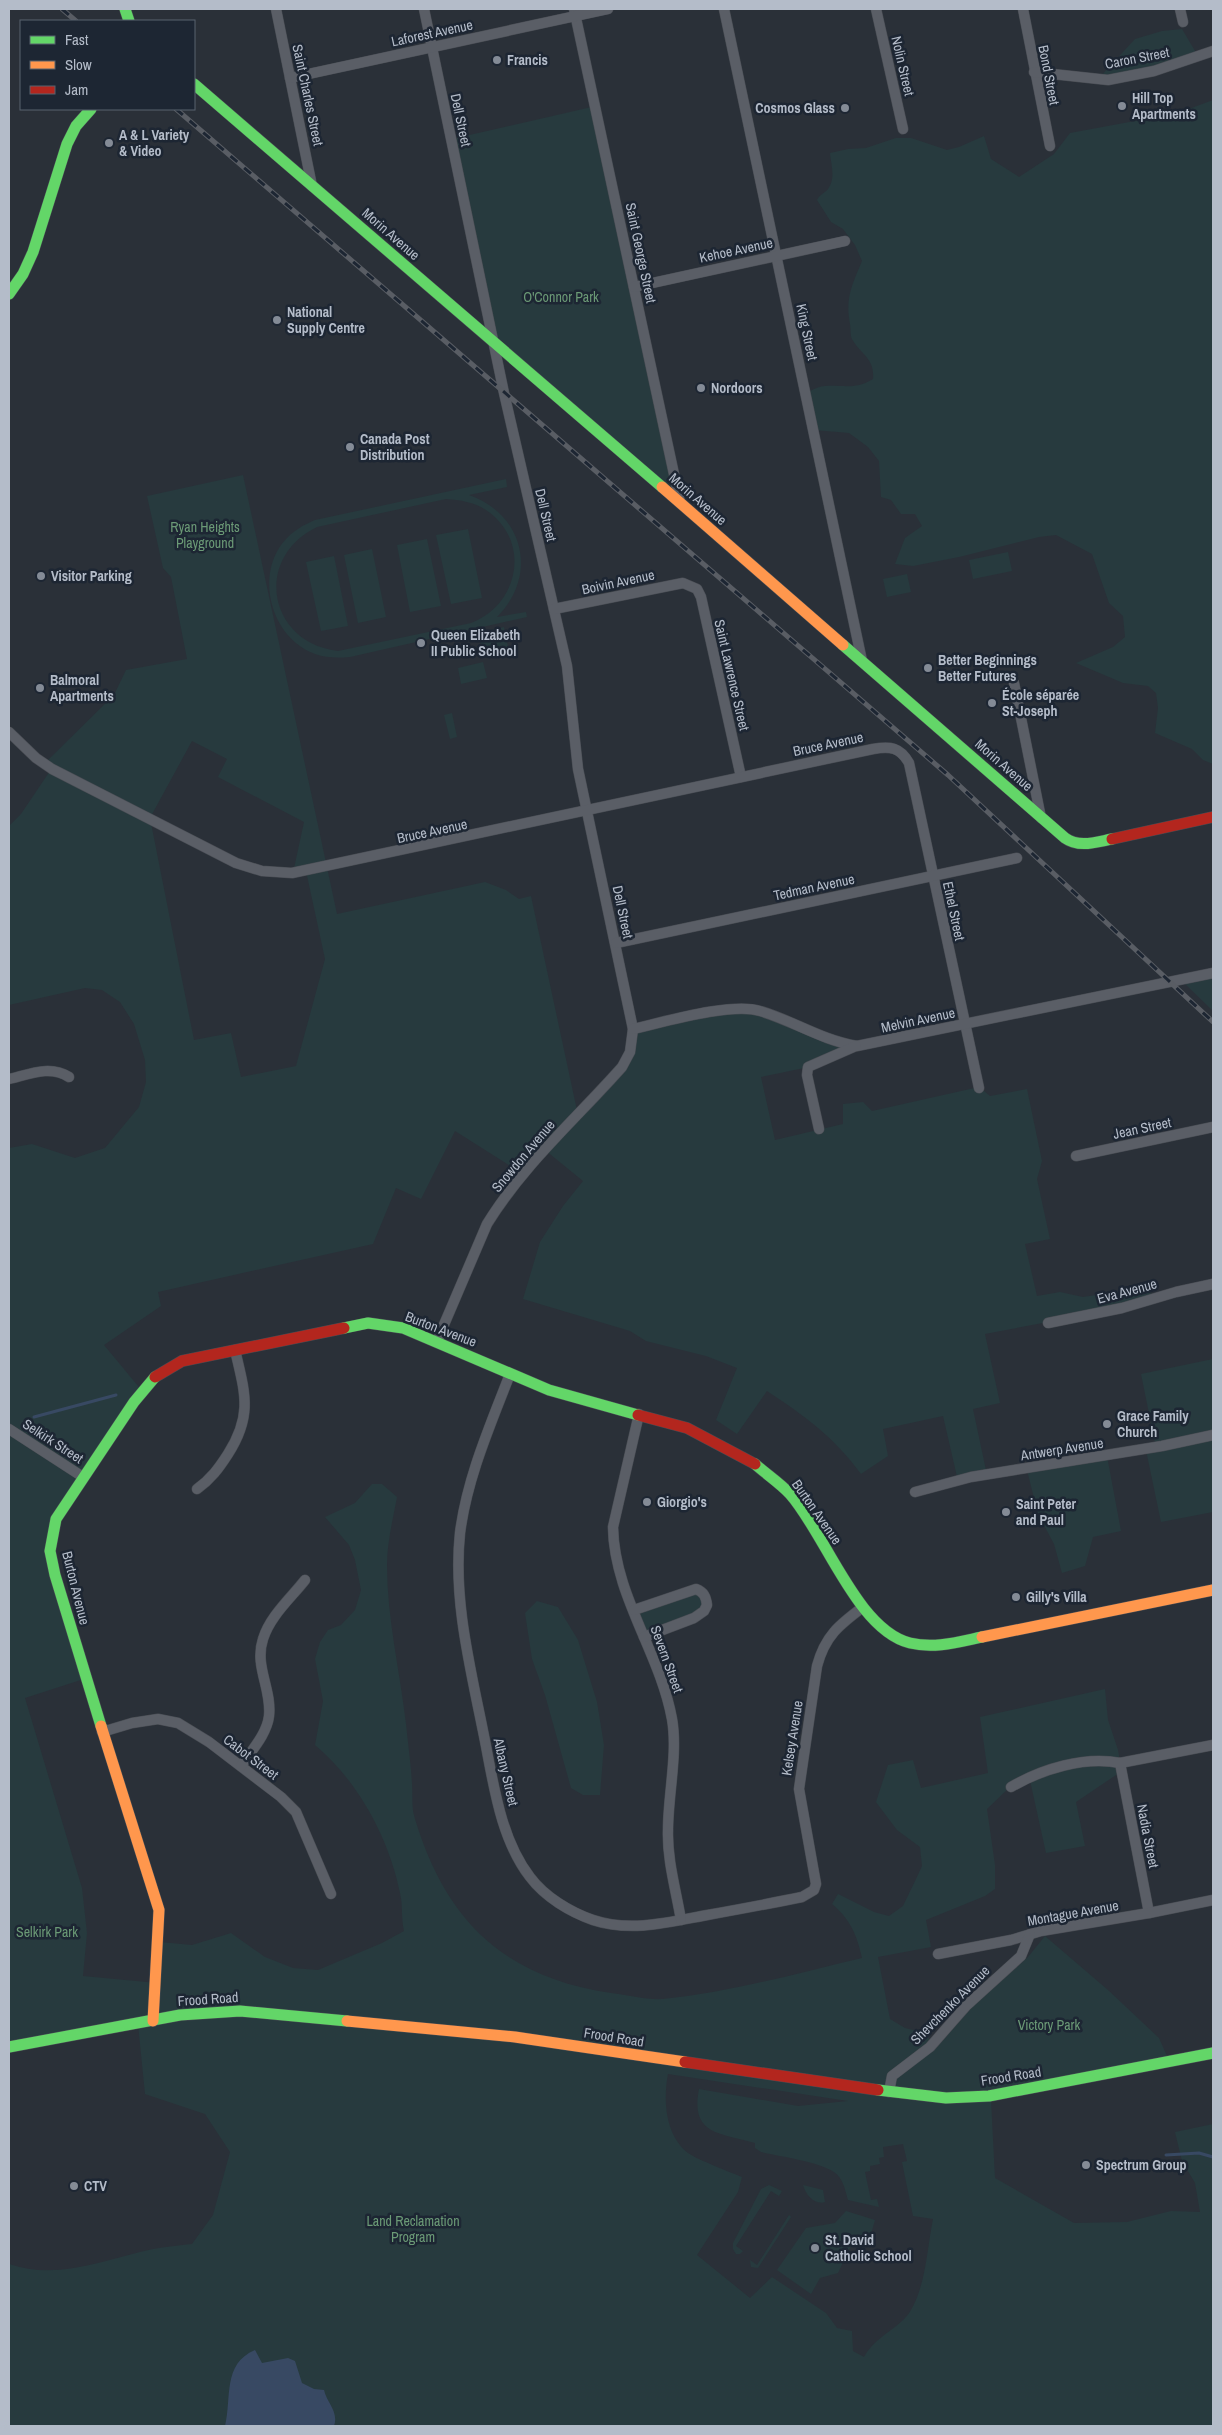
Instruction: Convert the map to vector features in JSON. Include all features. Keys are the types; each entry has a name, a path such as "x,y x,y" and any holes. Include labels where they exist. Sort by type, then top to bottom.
{"street":[{"name":"Saint Charles Street","path":"276,9 312,186"},
{"name":"Dell Street","path":"424,9 493,340 567,666 575,749 633,1029"},
{"name":"Laforest Avenue","path":"290,78 432,47 575,12 608,9"},
{"name":"King Street","path":"724,9 862,661"},
{"name":"Nolin Street","path":"876,9 903,130"},
{"name":"Bond Street","path":"1023,9 1050,146"},
{"path":"1180,9 1183,22"},
{"name":"Saint George Street","path":"575,12 680,502"},
{"name":"Caron Street","path":"1034,72 1108,80 1154,71 1213,51"},
{"name":"Morin Avenue","path":"195,85 493,340 1065,838 1080,845 1213,817"},
{"path":"9,294 23,274 33,252 66,144 76,126 90,110"},
{"name":"Kehoe Avenue","path":"634,287 845,241"},
{"name":"Boivin Avenue","path":"554,609 662,587 689,584"},
{"name":"Saint Lawrence Street","path":"689,584 697,589 701,597 741,777"},
{"path":"1014,684 1041,818"},
{"name":"Bruce Avenue","path":"9,732 52,769 236,863 262,871 292,873 306,872 873,749 891,748"},
{"name":"Ethel Street","path":"891,748 898,750 909,763 963,1024 979,1088"},
{"name":"Tedman Avenue","path":"616,943 1017,858"},
{"name":"Melvin Avenue","path":"633,1029 727,1010 750,1008 769,1014 816,1035 857,1046 1213,973"},
{"name":"Snowdon Avenue","path":"436,1341 487,1224 534,1160 622,1067 630,1052 633,1029"},
{"path":"819,1129 807,1075 808,1067 857,1046"},
{"path":"9,1079 45,1070 53,1070 69,1078"},
{"name":"Jean Street","path":"1076,1156 1213,1127"},
{"name":"Eva Avenue","path":"1048,1323 1122,1308 1176,1292 1213,1284"},
{"name":"Burton Avenue","path":"153,2021 159,1910 102,1732 55,1575 50,1552 56,1520 134,1402 156,1376 182,1360 368,1323 403,1328 510,1374 570,1397 639,1414 700,1433 754,1464 774,1478 790,1494 863,1607 878,1626 892,1636 908,1643 924,1646 966,1640 1213,1590"},
{"path":"197,1489 216,1473 241,1432 245,1420 244,1392 235,1350"},
{"name":"Albany Street","path":"510,1374 488,1432 465,1503 460,1535 460,1600 470,1665 498,1803 511,1844 530,1877 546,1893 568,1909 595,1921 623,1926 655,1925 802,1897 814,1890"},
{"name":"Severn Street","path":"639,1414 613,1527 616,1559 673,1722 668,1831 681,1920"},
{"name":"Selkirk Street","path":"9,1429 83,1477"},
{"name":"Antwerp Avenue","path":"915,1492 971,1477 1162,1446 1213,1435"},
{"path":"241,1766 259,1740 269,1715 260,1661 262,1640 275,1617 306,1580"},
{"path":"634,1610 696,1589 702,1592 706,1599 707,1605 700,1615 644,1637"},
{"name":"Kelsey Avenue","path":"814,1890 816,1884 799,1789 817,1666 821,1649 828,1638 863,1607"},
{"name":"Cabot Street","path":"102,1732 132,1723 158,1719 169,1720 191,1730 281,1797 296,1812 331,1894"},
{"path":"1011,1787 1037,1774 1079,1763 1106,1760 1120,1764 1213,1744"},
{"name":"Nadia Street","path":"1120,1764 1149,1913"},
{"name":"Montague Avenue","path":"938,1954 1030,1934 1213,1900"},
{"name":"Shevchenko Avenue","path":"890,2092 892,2076 904,2064 926,2050 966,2006 1021,1956 1030,1934"},
{"name":"Frood Road","path":"9,2047 80,2032 153,2021 180,2014 240,2011 515,2037 890,2092 946,2098 989,2096 1213,2053"}],"green space":[{"path":"1182,29 1198,56 1182,62 1100,77 1135,39 1162,31"},
{"path":"1213,100 1213,764 1203,760 1192,749 1155,733 1158,708 1156,693 1148,686 1123,683 1076,663 1113,647 1125,637 1123,616 1109,603 1092,554 1056,535 1039,537 959,557 913,566 895,564 905,538 922,526 915,514 901,514 891,500 881,497 879,461 868,447 849,433 814,430 806,393 823,386 861,385 873,379 870,361 851,337 848,307 850,292 862,261 855,245 843,229 831,222 817,200 828,189 832,180 830,153 866,148 896,138 911,138 947,150 984,136 991,159 1019,177 1054,154 1070,133 1178,113"},
{"name":"O'Connor Park","path":"596,106 680,502 493,340 452,139"},
{"path":"243,475 337,914 485,882 506,890 519,899 531,896 578,1115 622,1067 634,1030 739,1009 857,1047 809,1067 761,1077 775,1140 843,1124 843,1104 863,1102 872,1111 979,1087 990,1096 1027,1089 1042,1161 1037,1179 1050,1239 1025,1244 1037,1296 1060,1292 1083,1297 1129,1290 1147,1292 1157,1296 1048,1322 985,1334 1000,1403 973,1409 987,1475 958,1481 943,1416 883,1429 888,1456 861,1474 840,1449 818,1428 767,1391 737,1434 716,1420 737,1368 706,1356 646,1341 630,1331 523,1299 540,1242 563,1206 583,1181 545,1150 523,1174 455,1131 421,1199 396,1188 373,1244 158,1292 161,1306 104,1345 143,1392 67,1503 51,1552 87,1678 25,1698 82,1888 87,1933 83,1976 157,1983 160,1942 192,1945 231,1933 265,1957 293,1968 318,1970 382,1943 404,1931 401,1898 395,1872 380,1831 358,1793 331,1759 315,1745 323,1701 315,1659 320,1642 328,1630 341,1625 355,1610 361,1590 355,1560 349,1545 325,1517 355,1503 372,1484 382,1484 397,1497 387,1556 389,1605 406,1724 412,1776 413,1810 428,1855 444,1887 462,1915 484,1938 510,1958 540,1973 573,1985 611,1993 663,1999 737,1987 862,1958 852,1928 844,1916 832,1904 838,1894 874,1912 889,1916 903,1906 922,1866 920,1847 897,1830 876,1802 888,1765 913,1760 921,1788 988,1773 980,1717 1105,1689 1108,1720 1118,1750 1122,1771 1076,1802 1085,1846 1046,1853 1029,1776 1011,1786 987,1809 995,1865 995,1889 985,1896 926,1920 931,1947 878,1957 890,2019 905,2028 921,2032 938,2046 972,2007 1028,1957 1045,1936 1108,1990 1159,2038 1171,2065 991,2100 995,2178 1074,2223 1127,2222 1171,2211 1200,2212 1195,2183 1182,2161 1175,2132 1213,2124 1213,2426 9,2426 9,2264 27,2269 63,2269 99,2263 153,2249 192,2244 213,2215 230,2152 205,2114 145,2094 138,2024 9,2048 9,1148 32,1144 75,1158 105,1148 139,1107 146,1082 145,1060 134,1024 120,1002 102,990 85,988 9,1005 9,826 21,814 52,768 45,763 114,695 126,670 187,659 171,577 163,568 147,496","holes":["192,741 227,759 218,777 304,822 293,873 306,871 325,959 296,1066 241,1077 231,1033 194,1040 150,818","668,2074 848,2101 798,2106 699,2089 697,2104 699,2115 710,2130 755,2143 755,2148 761,2152 809,2162 834,2172 842,2181 848,2200 879,2207 877,2199 871,2200 865,2172 870,2171 870,2166 880,2164 879,2158 884,2157 883,2147 903,2144 907,2161 902,2162 913,2216 933,2219 925,2266 920,2289 907,2316 875,2343 864,2357 853,2351 852,2331 837,2328 826,2313 772,2277 750,2298 697,2255 738,2192 742,2177 693,2156 680,2146 670,2127 666,2106"]},
{"path":"506,479 507,487 469,495 488,504 503,517 513,532 519,548 521,566 518,583 510,601 497,617 526,612 527,617 350,657 332,657 315,654 298,645 285,631 275,614 270,596 270,577 274,559 283,542 300,528 315,520","holes":["446,499 472,503 486,510 501,523 510,538 514,555 514,571 509,588 500,602 487,614 471,623 338,651 314,645 296,633 284,616 277,598 277,578 283,558 297,541 317,527"]},
{"path":"468,529 482,598 451,604 436,535"},
{"path":"427,539 441,606 410,612 397,545"},
{"path":"372,549 386,617 358,623 344,555"},
{"path":"1008,552 1012,571 973,579 969,560"},
{"path":"334,556 348,626 321,631 306,562"},
{"path":"907,574 911,592 887,597 883,579"},
{"path":"504,627 508,647 483,653 478,633"},
{"path":"483,662 487,678 461,684 458,668"},
{"path":"452,713 457,737 450,739 444,715"},
{"path":"1213,973 1213,1011 1181,980"},
{"path":"1213,1359 1213,1512 1161,1522 1146,1450 1156,1448 1141,1374"},
{"path":"1107,1456 1121,1531 1093,1537 1085,1566 1062,1573 1054,1544 1038,1514 1027,1470"},
{"path":"701,1592 704,1611 646,1635 636,1610"},
{"path":"537,1601 558,1607 578,1640 597,1702 604,1745 600,1795 583,1795 571,1788 545,1695 532,1659 525,1613"},
{"path":"769,2185 782,2191 779,2196 771,2191 736,2246 743,2251 740,2254 736,2254 733,2249 733,2243 761,2189"},
{"path":"803,2185 823,2190 825,2202 814,2201"},
{"path":"846,2211 875,2220 869,2241 856,2235 838,2273 820,2278 811,2294 777,2270 806,2228 835,2223"},
{"path":"789,2215 791,2217 758,2268 751,2267 750,2260 757,2265"}],"water":[{"path":"255,2350 262,2363 288,2358 295,2361 302,2383 314,2389 324,2390 334,2412 334,2426 225,2426 233,2373 237,2364"}],"waterway":[{"path":"34,1417 116,1395"},
{"path":"1166,2155 1199,2153 1213,2157"}],"railway":[{"path":"62,9 75,20"},
{"path":"177,110 948,775 1213,1022"}],"traffic: fast":[{"path":"125,9 129,20"},
{"path":"195,85 662,487"},
{"path":"9,294 23,274 33,252 67,144 76,126 90,110"},
{"path":"843,645 1065,838 1082,844 1112,839"},
{"path":"344,1328 368,1323 403,1328 549,1390 638,1415"},
{"path":"101,1726 55,1575 50,1551 56,1519 134,1402 155,1377"},
{"path":"755,1464 790,1494 803,1511 858,1600 874,1620 891,1634 919,1645 946,1644 982,1637"},
{"path":"9,2047 180,2015 240,2011 347,2021"},
{"path":"878,2090 946,2098 989,2096 1213,2053"}],"traffic: slow":[{"path":"662,487 843,645"},
{"path":"982,1637 1213,1590"},
{"path":"101,1726 159,1910 153,2021"},
{"path":"347,2021 515,2037 685,2062"}],"traffic: jam":[{"path":"1112,839 1213,817"},
{"path":"155,1377 182,1361 344,1328"},
{"path":"638,1415 687,1428 755,1464"},
{"path":"685,2062 878,2090"}],"place":[{"name":"Francis","path":"497,60"},
{"name":"Hill Top Apartments","path":"1122,106"},
{"name":"Cosmos Glass","path":"845,108"},
{"name":"A & L Variety & Video","path":"109,143"},
{"name":"National Supply Centre","path":"277,320"},
{"name":"Nordoors","path":"701,388"},
{"name":"Canada Post Distribution","path":"350,447"},
{"name":"Visitor Parking","path":"41,576"},
{"name":"Queen Elizabeth II Public School","path":"421,643"},
{"name":"Better Beginnings Better Futures","path":"928,668"},
{"name":"Balmoral Apartments","path":"40,688"},
{"name":"École séparée St-Joseph","path":"992,703"},
{"name":"Grace Family Church","path":"1107,1424"},
{"name":"Giorgio's","path":"647,1502"},
{"name":"Saint Peter and Paul","path":"1006,1512"},
{"name":"Gilly's Villa","path":"1016,1597"},
{"name":"Spectrum Group","path":"1086,2165"},
{"name":"CTV","path":"74,2186"},
{"name":"St. David Catholic School","path":"815,2248"}],"park label":[{"name":"Ryan Heights Playground","path":"205,536"},
{"name":"Selkirk Park","path":"47,1932"},
{"name":"Victory Park","path":"1049,2025"},
{"name":"Land Reclamation Program","path":"413,2230"}]}
